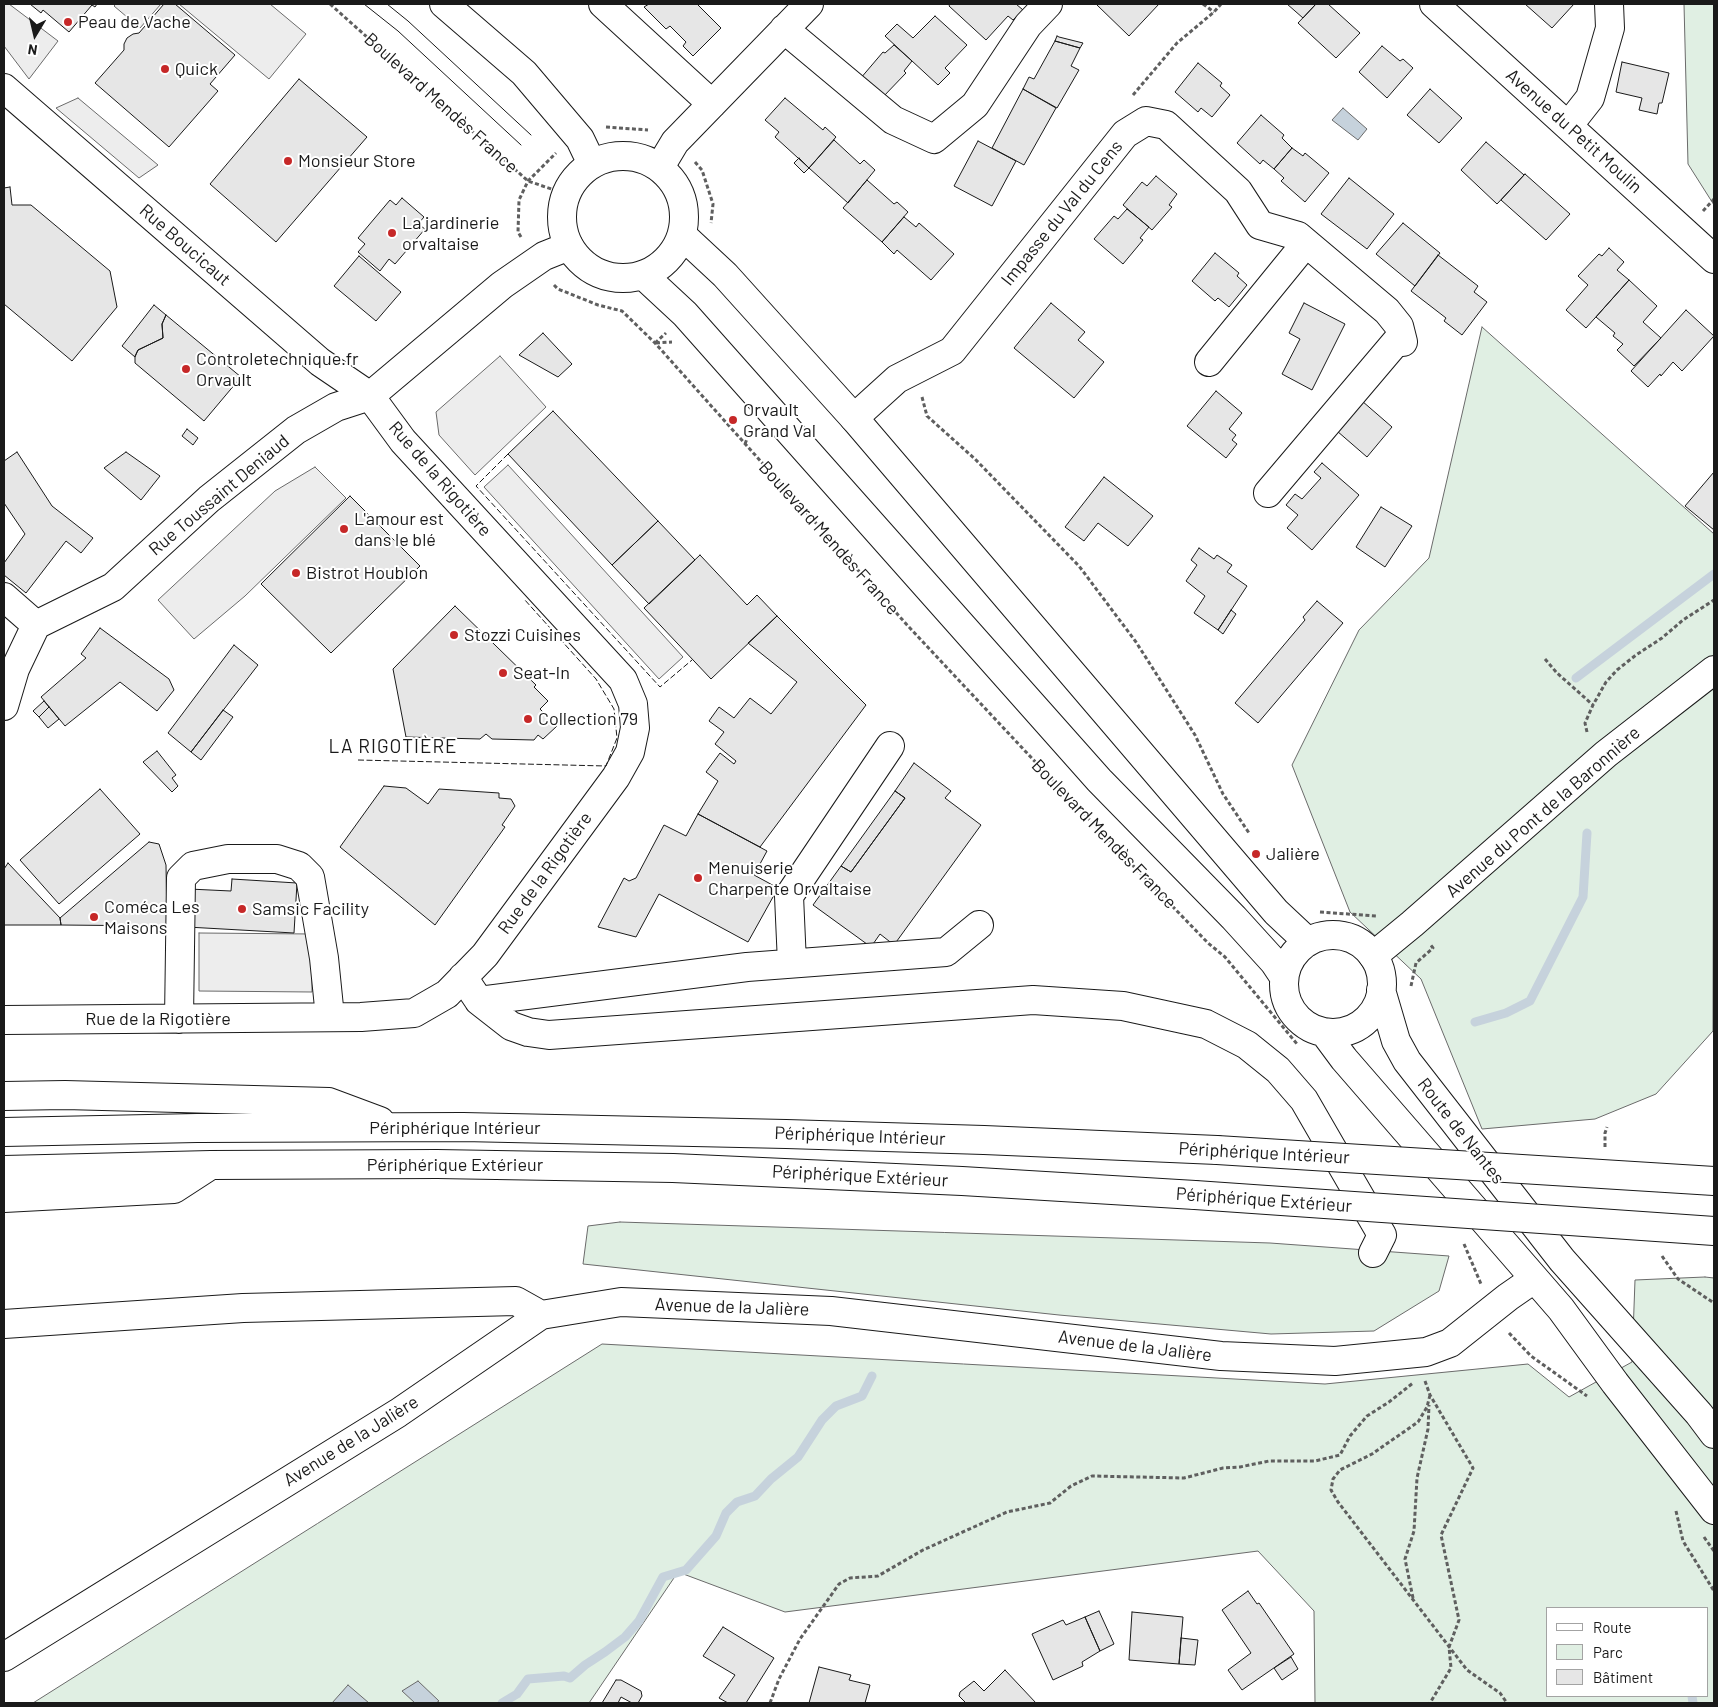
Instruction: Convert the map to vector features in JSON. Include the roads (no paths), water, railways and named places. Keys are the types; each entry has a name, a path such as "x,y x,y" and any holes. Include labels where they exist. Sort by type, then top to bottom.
{"main road":[{"path":"444,4 524,73 580,139 592,164"},
{"path":"603,4 712,104"},
{"path":"660,167 675,142 809,4"},
{"path":"784,29 893,120 934,139 974,105 1028,25 1048,4"},
{"name":"Avenue du Petit Moulin","path":"1434,4 1714,259"},
{"path":"1568,126 1590,98 1610,28 1609,4"},
{"name":"Rue Boucicaut","path":"4,88 320,362 370,396"},
{"name":"Impasse du Val du Cens","path":"854,418 897,379 952,351 1126,134 1146,122 1166,125 1238,191 1260,225 1298,236 1387,311 1398,326 1402,339 1268,493"},
{"path":"626,156 644,159 660,167 672,179 683,202 682,235 675,250 664,262 643,275 624,278 605,276 581,262 565,238 562,221 563,204 566,194 576,176 592,164 609,157 626,156"},
{"path":"682,235 725,275 854,418 1276,912 1308,942"},
{"path":"1209,362 1306,243"},
{"name":"Rue Toussaint Deniaud","path":"36,625 114,587 209,499 296,430 336,407 370,396 502,285 550,253 569,246"},
{"name":"Boulevard Mendès France","path":"643,275 685,314 1100,780 1234,918 1274,962 1284,976"},
{"name":"Rue de la Rigotière","path":"4,1020 361,1017 414,1013 447,994 485,955 616,777 630,752 635,728 633,704 623,680 402,441 370,396"},
{"path":"4,597 36,625 15,669 4,706"},
{"name":"Avenue du Pont de la Baronnière","path":"1373,956 1606,754 1714,670"},
{"path":"792,963 790,896 890,746"},
{"path":"179,1019 181,878 193,866 228,859 277,859 299,866 310,877 324,958 330,1017"},
{"path":"479,1001 738,968 946,952 979,925"},
{"path":"1324,936 1343,936 1360,943 1373,956 1381,972 1382,990 1376,1007 1366,1020 1346,1031 1324,1032 1311,1028 1294,1014 1286,997 1284,976 1291,959 1298,949 1308,942 1324,936"},
{"path":"463,978 479,1001 511,1026 549,1036 1033,1000 1123,1006 1206,1024 1247,1045 1278,1070 1304,1100 1382,1235 1373,1253"},
{"name":"Route de Nantes","path":"1382,990 1396,1042 1407,1061 1562,1260 1699,1414 1714,1434"},
{"path":"1324,1032 1344,1059 1561,1309 1615,1383 1714,1510"},
{"path":"4,1096 65,1095 329,1102 395,1127"},
{"name":"Périphérique Intérieur","path":"4,1132 197,1128 395,1127 786,1134 1216,1150 1714,1181"},
{"name":"Périphérique Extérieur","path":"4,1170 211,1165 437,1164 673,1168 962,1181 1196,1195 1714,1231"},
{"path":"4,1198 174,1189 211,1165"},
{"path":"1534,1279 1562,1260"},
{"name":"Avenue de la Jalière","path":"4,1657 398,1413 541,1315 621,1302 831,1311 1221,1356 1425,1363 1508,1297 1534,1279"},
{"path":"4,1324 243,1308 516,1301 541,1315"}],"waterway":[{"path":"1576,678 1714,574"},
{"path":"1475,1022 1506,1013 1530,1001 1583,897 1587,833"},
{"path":"502,1703 517,1694 528,1679 564,1676 570,1678 625,1637 639,1621 663,1577 686,1570 716,1536 726,1513 737,1502 755,1496 771,1479 798,1457 822,1420 836,1406 862,1396 872,1376"},
{"path":"1692,1697 1693,1703"}],"tram line":[{"path":"364,4 398,31 521,145"},
{"path":"387,4 408,21 531,135"}],"place":[{"name":"Peau de Vache","path":"68,22"},
{"name":"Quick","path":"165,69"},
{"name":"Monsieur Store","path":"288,161"},
{"name":"La jardinerie orvaltaise","path":"392,233"},
{"name":"Controletechnique.fr Orvault","path":"186,369"},
{"name":"Orvault Grand Val","path":"733,420"},
{"name":"L'amour est dans le blé","path":"344,529"},
{"name":"Bistrot Houblon","path":"296,573"},
{"name":"Stozzi Cuisines","path":"454,635"},
{"name":"Seat-In","path":"503,673"},
{"name":"Collection 79","path":"528,719"},
{"name":"Jalière","path":"1256,854"},
{"name":"Menuiserie Charpente Orvaltaise","path":"698,878"},
{"name":"Samsic Facility","path":"242,909"},
{"name":"Coméca Les Maisons","path":"94,917"}],"district":[{"name":"LA RIGOTIÈRE","path":"393,747"}]}
